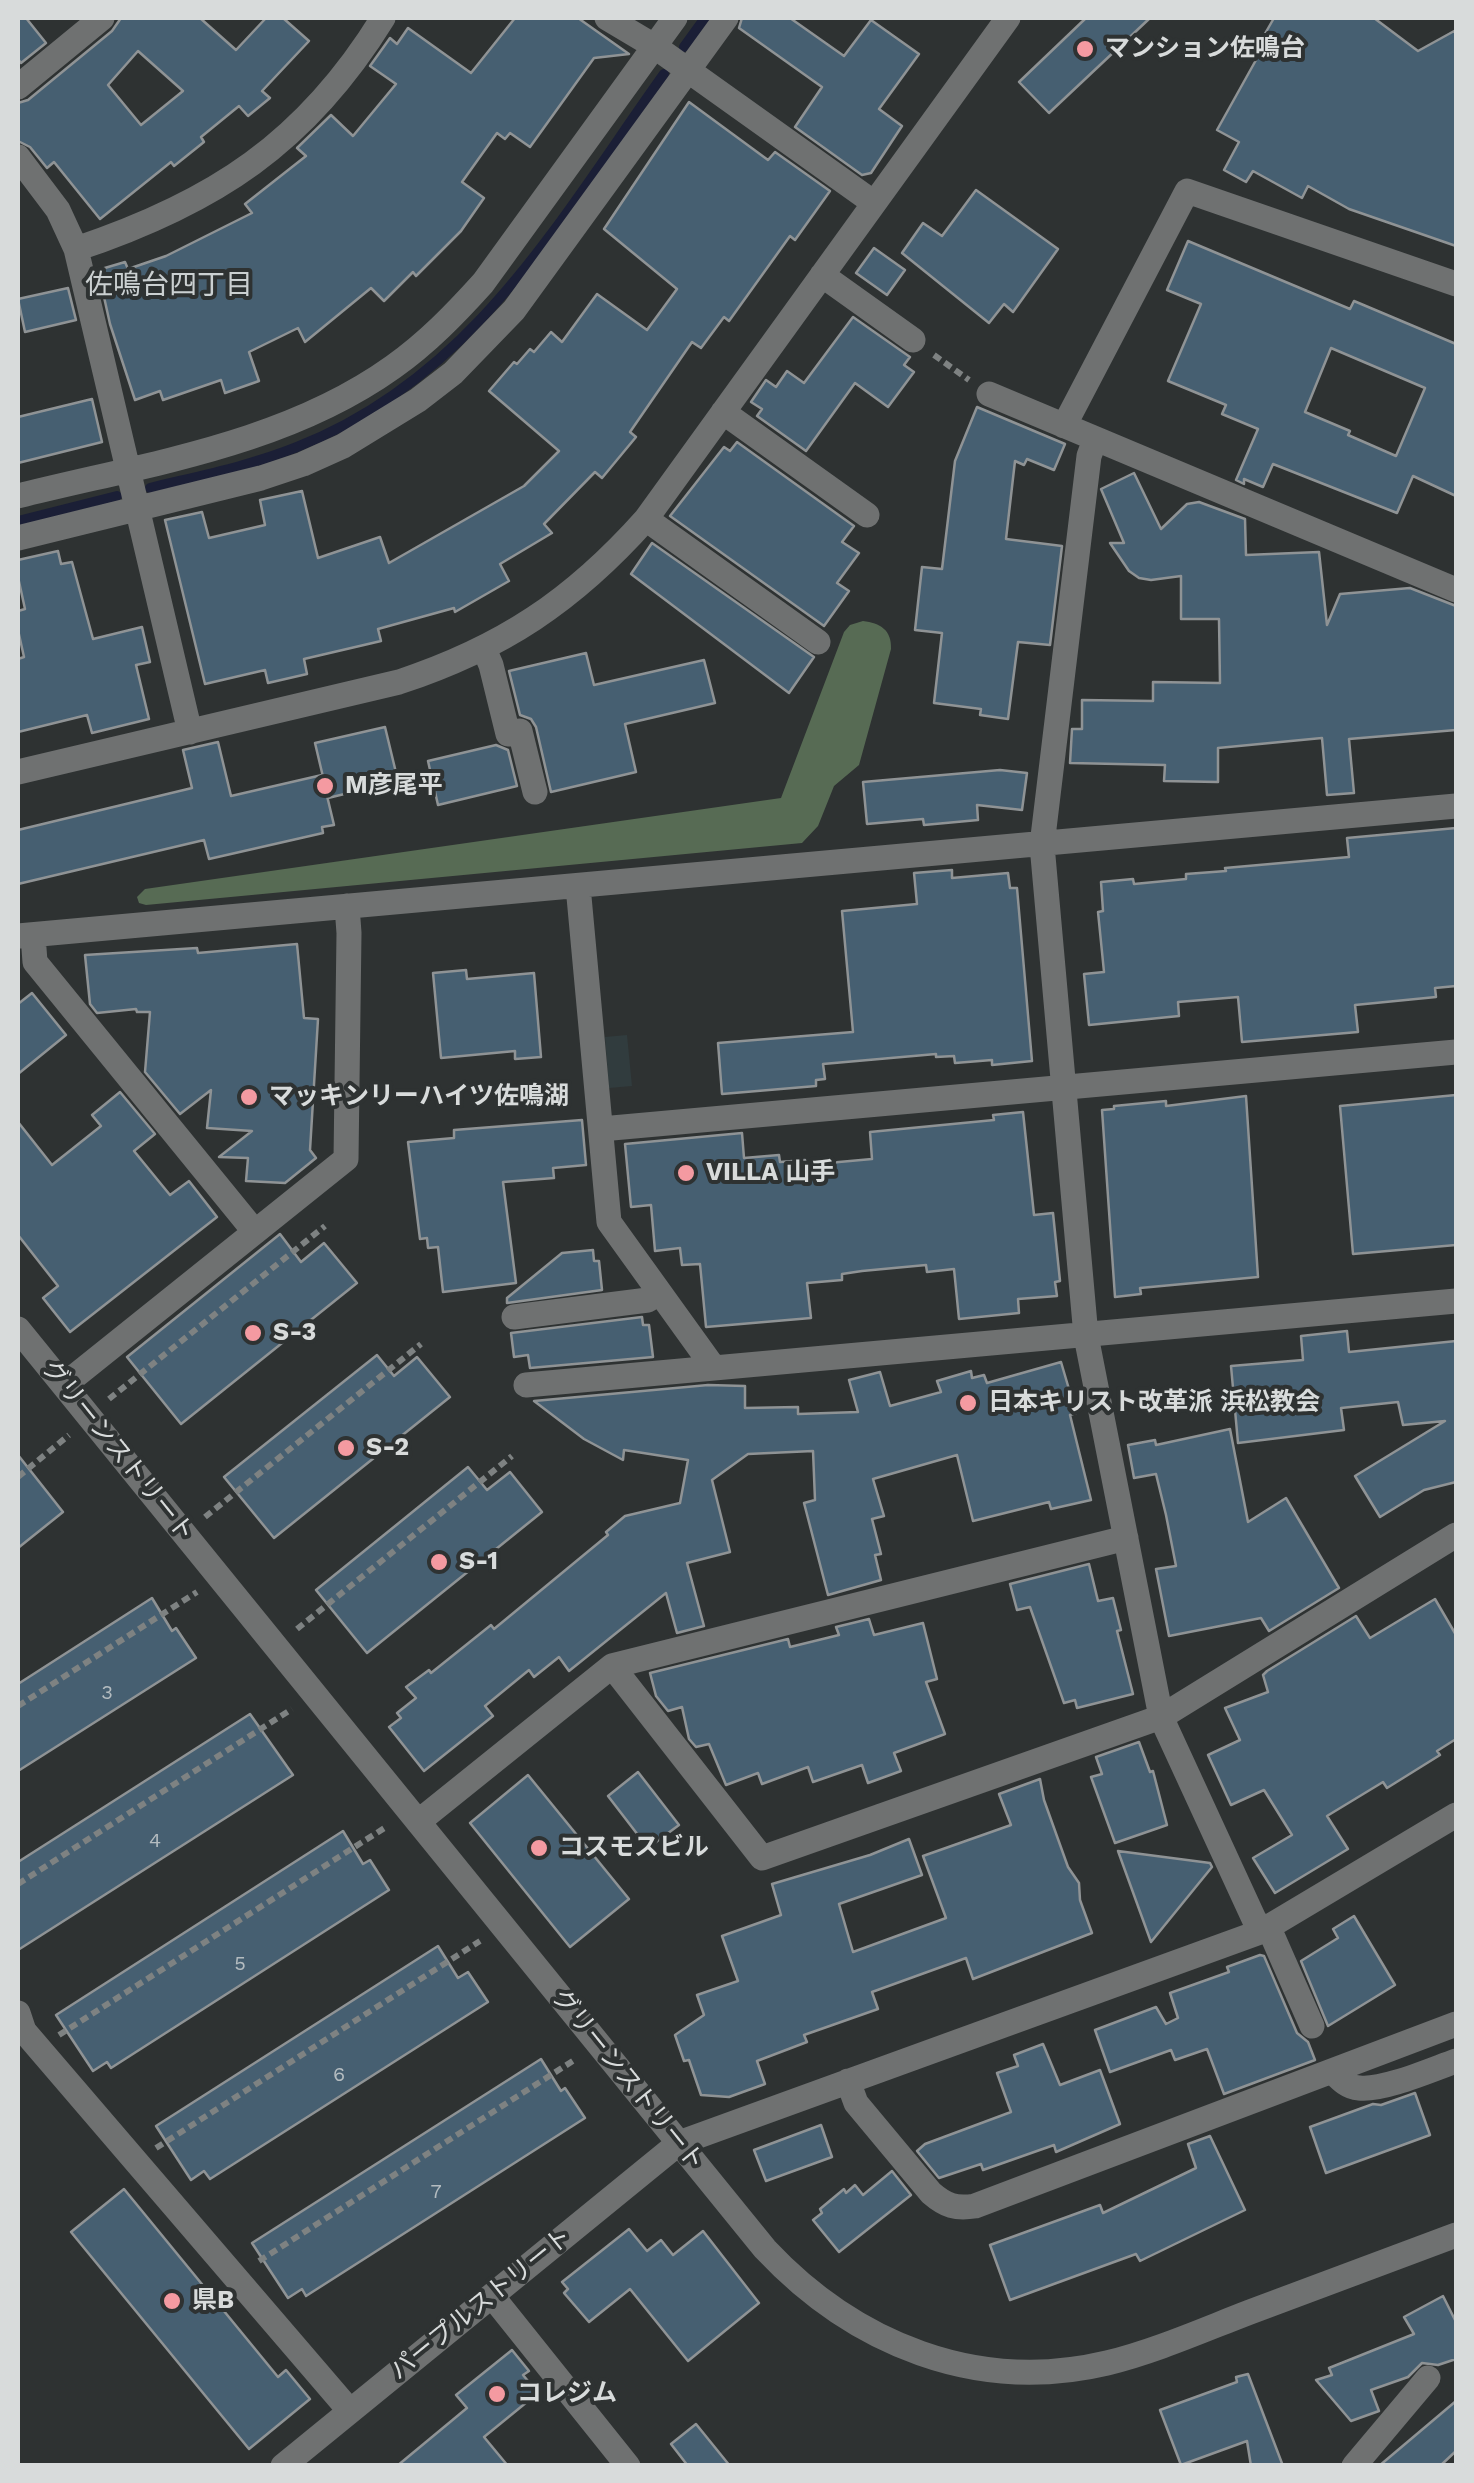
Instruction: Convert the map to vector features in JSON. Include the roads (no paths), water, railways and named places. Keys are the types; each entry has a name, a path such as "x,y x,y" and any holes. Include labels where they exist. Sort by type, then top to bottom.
{"street":[{"path":"18,86 102,18"},
{"path":"76,249 168,215 232,180 289,134 340,82 383,18"},
{"path":"607,18 654,46 874,203"},
{"path":"18,496 287,425 360,389 405,358 482,284 675,18"},
{"path":"18,538 303,464 382,424 453,373 514,310 726,18"},
{"path":"18,772 398,682 484,649 575,591 646,519 1008,18"},
{"path":"18,157 58,210 76,249 190,732"},
{"path":"1064,426 1188,191 1456,284"},
{"path":"822,275 912,340"},
{"path":"989,394 1456,590"},
{"path":"723,412 866,514"},
{"path":"1095,440 1089,456 1042,845 1086,1336 1161,1717 1312,2026"},
{"path":"646,519 818,642"},
{"path":"484,649 508,734 520,731 535,792"},
{"path":"255,1232 35,962 25,936 1456,806"},
{"path":"578,886 609,1222 714,1368"},
{"path":"64,1386 346,1158 350,934 347,906"},
{"path":"600,1129 1456,1052"},
{"path":"514,1317 648,1300 659,1292"},
{"path":"526,1385 1456,1301"},
{"name":"グリーンストリート","path":"18,1328 765,2249 809,2292 861,2328 932,2357 978,2368 1040,2371 1117,2360 1456,2235"},
{"path":"612,1666 762,1858 1161,1717 1456,1536"},
{"path":"418,1822 612,1666 1126,1538"},
{"name":"パープルストリート","path":"283,2466 679,2143 1264,1929 1456,1815"},
{"path":"18,2013 24,2030 350,2411"},
{"path":"848,2082 856,2103 931,2194 959,2209 1456,2024"},
{"path":"1332,2070 1344,2082 1359,2088 1376,2087 1456,2061"},
{"path":"492,2296 628,2466"},
{"path":"1354,2466 1428,2378"}],"waterway":[{"path":"684,47 705,18"},
{"path":"150,488 297,447 359,417 414,380 463,337 507,290 664,74"},
{"path":"18,521 117,496"}],"place":[{"name":"マンション佐鳴台","path":"1085,49"},
{"name":"M彦尾平","path":"325,786"},
{"name":"マッキンリーハイツ佐鳴湖","path":"249,1097"},
{"name":"VILLA 山手","path":"686,1173"},
{"name":"S-3","path":"253,1333"},
{"name":"日本キリスト改革派 浜松教会","path":"968,1403"},
{"name":"S-2","path":"346,1448"},
{"name":"S-1","path":"439,1562"},
{"name":"コスモスビル","path":"539,1848"},
{"name":"県B","path":"172,2301"},
{"name":"コレジム","path":"497,2394"}],"district":[{"name":"佐鳴台四丁目","path":"169,286"}]}
